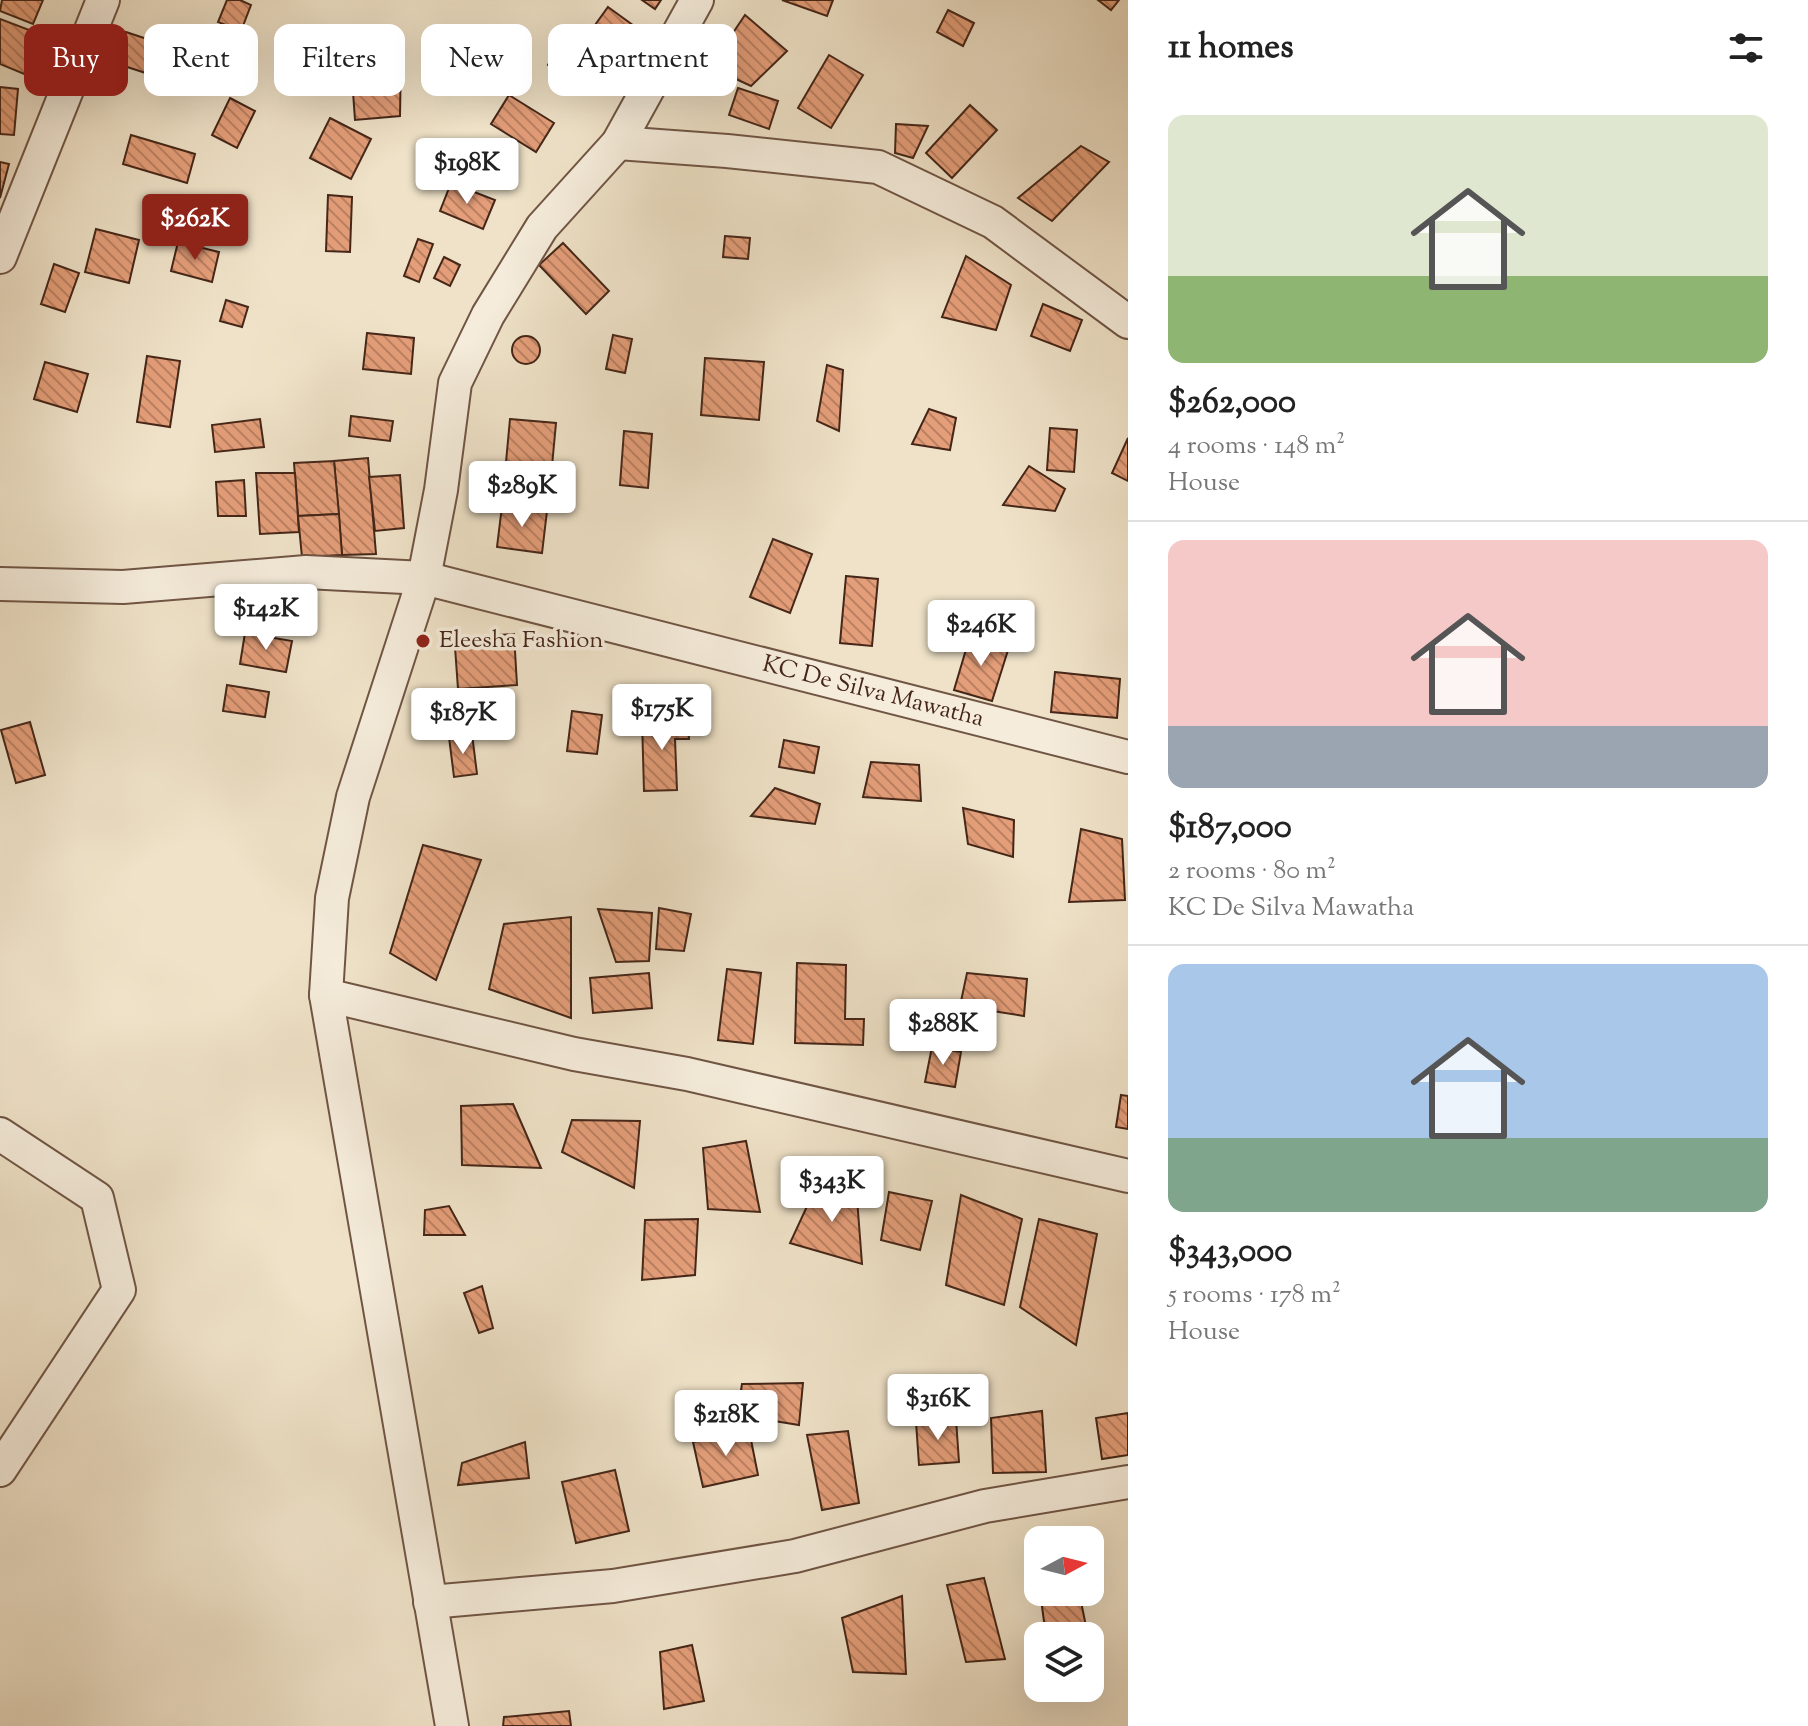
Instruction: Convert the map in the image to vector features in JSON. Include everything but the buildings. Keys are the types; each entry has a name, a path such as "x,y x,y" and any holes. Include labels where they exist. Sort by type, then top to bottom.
{"street":[{"path":"0,257 103,0"},
{"path":"452,1726 326,995 332,898 353,797 424,578 441,490 455,383 488,315 542,227 618,143 697,0"},
{"path":"618,143 878,167 993,222 1128,322"},
{"name":"KC De Silva Mawatha","path":"0,584 123,587 306,572 424,578 1128,757"},
{"path":"326,995 574,1054 687,1074 1128,1176"},
{"path":"0,1134 97,1198 119,1290 0,1470"},
{"path":"430,1602 613,1586 795,1556 985,1506 1128,1482"}],"place":[{"name":"Eleesha Fashion","path":"423,641"}]}
